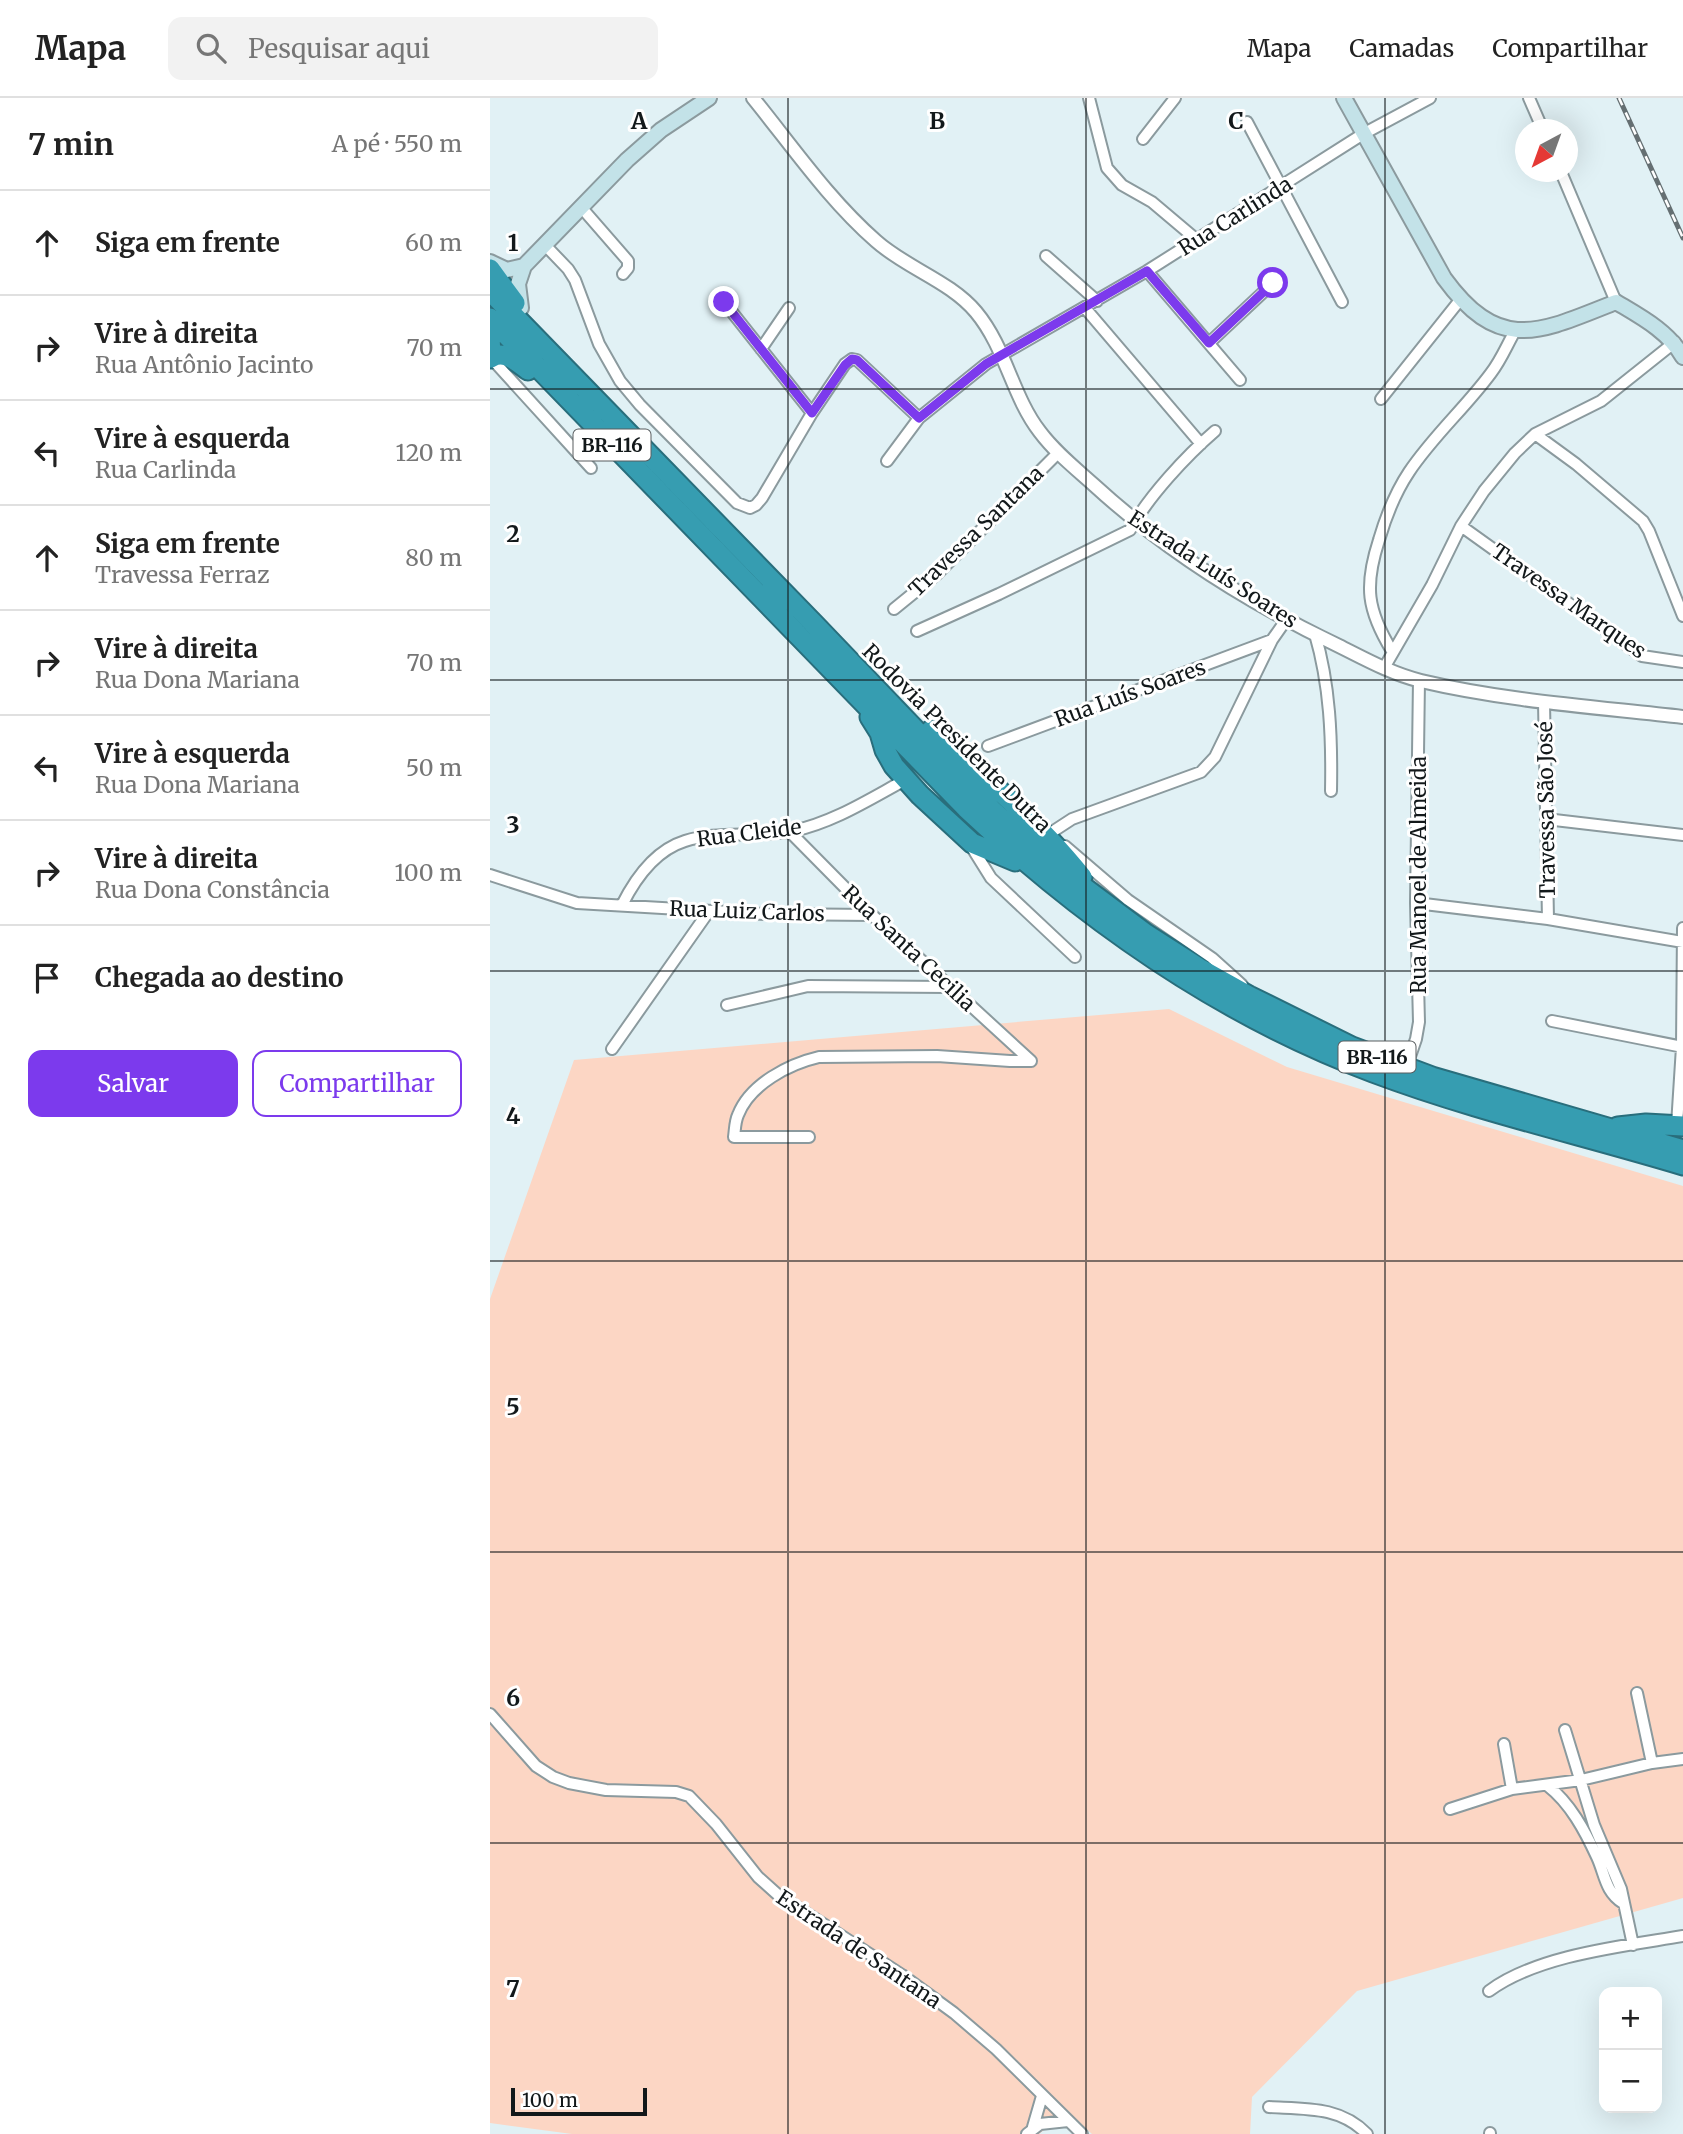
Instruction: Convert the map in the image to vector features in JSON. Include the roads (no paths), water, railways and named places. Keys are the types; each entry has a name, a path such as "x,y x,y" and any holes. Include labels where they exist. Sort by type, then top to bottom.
{"highway":[{"path":"490,269 568,370"},
{"name":"Rodovia Presidente Dutra","path":"490,291 992,810 1046,859 1101,900 1189,961 1250,996 1352,1047 1406,1068 1493,1096 1683,1150"},
{"name":"Rodovia Presidente Dutra","path":"490,318 999,838 1052,884 1170,968 1234,1008 1369,1071 1573,1135 1683,1165"},
{"path":"490,335 490,359"},
{"path":"490,359 497,354 503,354 542,382 552,384"},
{"path":"736,570 873,721 886,750 905,780 966,837 976,845 1018,863 1154,964 1170,968"},
{"path":"773,582 818,616 912,716 984,776 1045,833 1101,900"},
{"path":"1608,1128 1646,1124 1680,1125"},
{"path":"1573,1135 1683,1171"}],"main road":[{"path":"525,315 518,291 524,266 660,130 709,98"},
{"path":"1344,98 1444,278 1472,312 1487,321 1515,331 1548,327 1616,302 1675,342 1683,357"},
{"path":"490,262 507,270 524,266"}],"street":[{"name":"Estrada Luís Soares","path":"753,98 824,186 874,240 896,258 957,295 975,310 991,332 1038,429 1058,453 1134,522 1286,620 1384,668 1419,680 1544,702 1683,717"},
{"path":"1089,98 1107,168 1122,185 1152,202 1197,240"},
{"path":"1143,139 1175,98"},
{"name":"Rua Carlinda","path":"887,461 919,418 986,364 1147,271 1415,101 1430,98"},
{"path":"1529,98 1538,119"},
{"path":"1247,122 1342,302"},
{"path":"1564,182 1616,302"},
{"path":"581,207 628,261 628,268 623,274"},
{"path":"545,245 575,279 598,344 620,381 640,405 737,503 750,508 757,505 812,413 852,359 857,360 919,418"},
{"path":"1046,256 1097,301"},
{"path":"1147,271 1240,380"},
{"path":"1209,343 1273,283"},
{"path":"1381,400 1460,300"},
{"path":"724,302 812,413"},
{"path":"761,349 789,308"},
{"path":"1085,308 1201,444"},
{"path":"1392,652 1379,626 1369,597 1368,584 1370,567 1387,514 1408,473 1491,373 1515,331"},
{"path":"1384,668 1433,585 1461,526 1525,442 1601,401 1675,342"},
{"path":"490,359 591,468"},
{"path":"917,631 1130,530 1134,522 1214,432"},
{"path":"1535,435 1576,464 1643,521 1683,616"},
{"name":"Travessa Santana","path":"894,609 937,574 1058,453"},
{"name":"Travessa Marques","path":"1461,526 1642,656 1683,662"},
{"path":"1250,996 1227,970 1128,900 1045,833 1072,819 1201,772 1207,767 1272,640 1286,620"},
{"path":"1315,634 1321,655 1332,742 1331,791"},
{"name":"Rua Luís Soares","path":"988,746 1272,640"},
{"name":"Rua Manoel de Almeida","path":"1406,1068 1419,1022 1416,903 1419,680"},
{"name":"Travessa São José","path":"1544,702 1548,919"},
{"name":"Rua Cleide","path":"622,905 644,871 665,852 684,841 709,836 790,832 840,816 905,780"},
{"path":"1546,819 1683,835"},
{"name":"Rua Santa Cecilia","path":"790,832 872,915 1031,1061 937,1056 819,1057 784,1069 754,1092 738,1115 734,1137 809,1137"},
{"path":"966,837 991,878 1075,957"},
{"path":"490,875 560,900 622,905"},
{"path":"1416,903 1548,919 1683,942"},
{"name":"Rua Luiz Carlos","path":"622,905 765,914 872,915"},
{"path":"612,1049 709,911"},
{"path":"1680,1125 1683,928"},
{"path":"727,1006 808,986 950,987"},
{"path":"1552,1021 1682,1047"},
{"path":"1637,1693 1652,1763"},
{"name":"Estrada de Santana","path":"490,1714 536,1766 553,1777 606,1790 676,1792 689,1796 716,1824 758,1877 777,1894 902,1975 954,2013 996,2049 1082,2134"},
{"path":"1566,1730 1594,1825 1616,1877 1633,1945"},
{"path":"1504,1744 1512,1789"},
{"path":"1450,1809 1512,1789 1548,1786 1652,1763 1683,1759"},
{"path":"1548,1786 1570,1807 1597,1858 1606,1884 1623,1903"},
{"path":"1489,1991 1511,1976 1530,1969 1683,1936"},
{"path":"1030,2130 1042,2096"},
{"path":"1269,2106 1334,2113 1351,2120 1367,2134"},
{"path":"1030,2130 1047,2122 1068,2121"}],"railway":[{"path":"1619,98 1683,238"}]}
